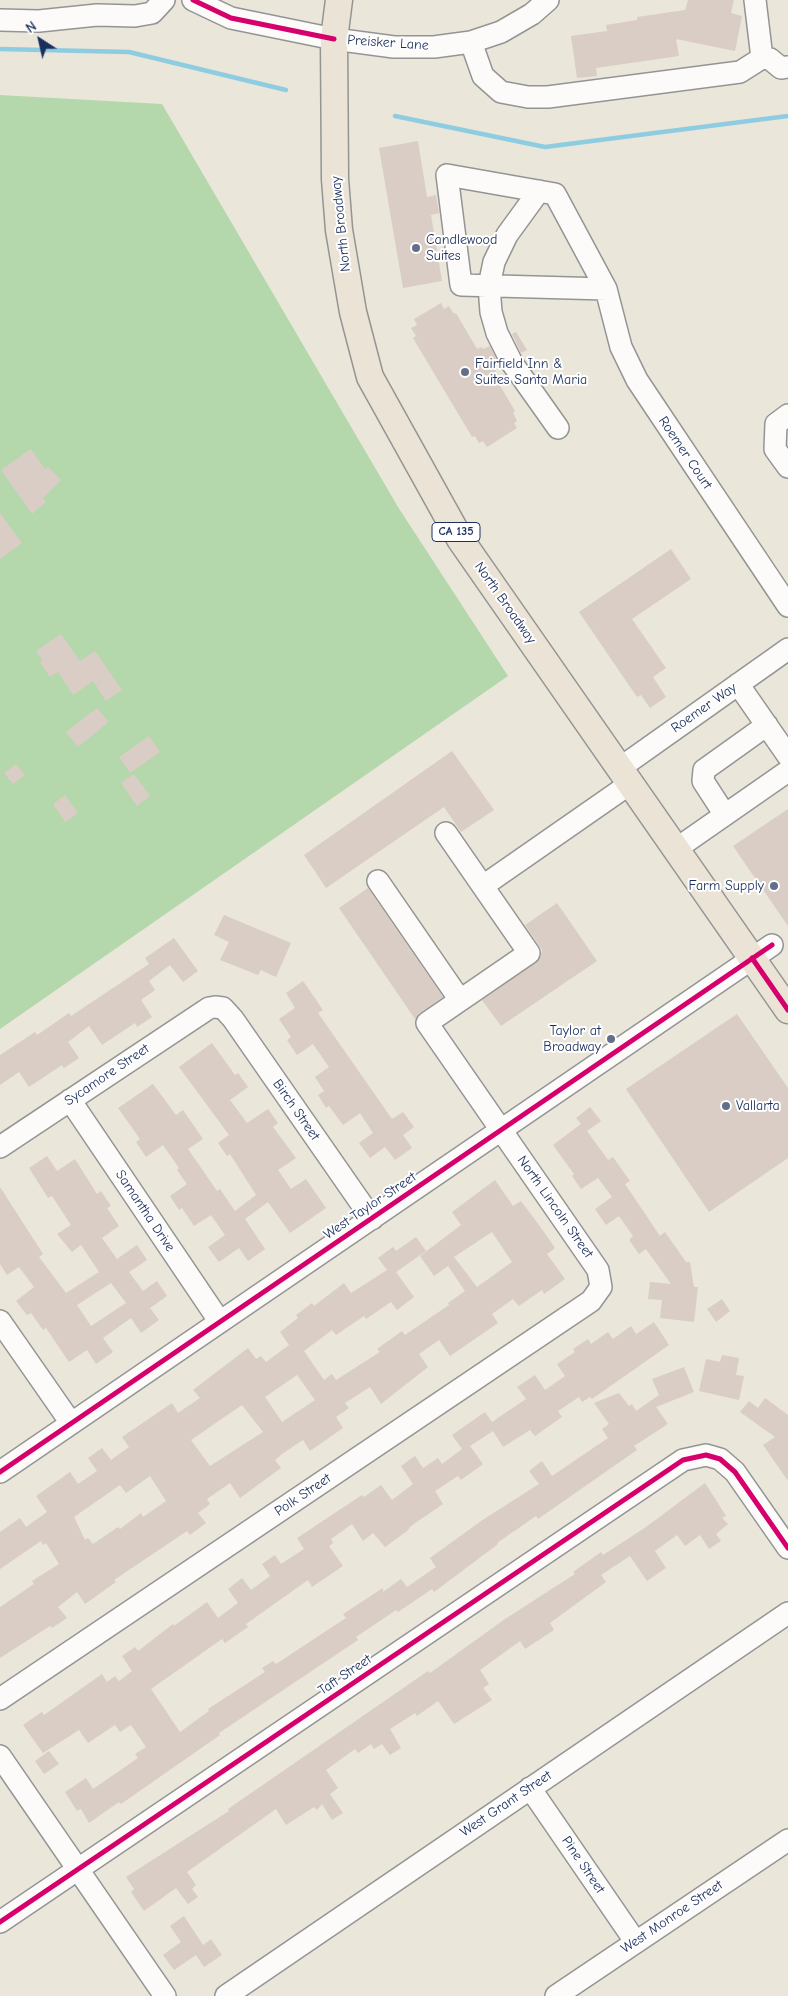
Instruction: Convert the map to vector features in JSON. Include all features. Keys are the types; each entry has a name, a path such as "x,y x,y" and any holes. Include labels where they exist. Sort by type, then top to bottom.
{"main road":[{"name":"North Broadway","path":"339,0 334,38 335,179 339,230 352,312 370,378 460,539 676,849 762,951 788,1010"}],"street":[{"path":"0,20 38,21 97,15 135,16 152,13 164,0"},
{"name":"Preisker Lane","path":"192,0 231,18 334,38 394,47 434,47 471,42 501,32 532,14 548,0"},
{"path":"755,0 762,58"},
{"path":"471,42 483,76 501,92 528,97 548,97 740,72 762,58 770,59 781,68 788,67"},
{"path":"558,428 512,363 504,348 491,312 490,286 494,262 507,235 539,191 447,175 461,286 490,286 606,289"},
{"name":"Roemer Court","path":"539,191 554,194 606,289 621,347 637,380 788,606"},
{"path":"788,416 776,424 775,449 788,467"},
{"name":"Roemer Way","path":"483,886 626,775 738,684 788,649"},
{"path":"738,684 788,756"},
{"path":"726,815 703,780 704,770 767,726"},
{"path":"676,849 788,771"},
{"path":"378,881 460,1000 529,953 446,833"},
{"name":"West Taylor Street","path":"0,1472 762,951"},
{"name":"North Lincoln Street","path":"460,1000 427,1023 598,1270 601,1287"},
{"name":"Sycamore Street","path":"0,1147 209,1008 215,1006"},
{"name":"Birch Street","path":"215,1006 223,1008 233,1019 372,1219"},
{"name":"Samantha Drive","path":"70,1100 220,1322"},
{"name":"Polk Street","path":"0,1699 591,1300 601,1287"},
{"path":"0,1321 71,1423"},
{"name":"Taft Street","path":"0,1922 683,1460 706,1455 720,1459 735,1472 788,1548"},
{"name":"West Grant Street","path":"226,1996 788,1613"},
{"path":"0,1756 166,1996"},
{"name":"Pine Street","path":"530,1788 635,1941"},
{"name":"West Monroe Street","path":"556,1996 635,1941 788,1840"}],"green space":[{"path":"0,95 162,104 398,507 508,676 0,1029"}],"building":[{"path":"688,0 734,0 731,13 742,16 735,51 676,39 679,56 596,68 597,76 577,78 571,36 607,31 606,25 637,20 637,17 685,10"},
{"name":"Candlewood Suites","path":"418,141 427,197 436,195 439,213 431,215 442,281 403,288 379,148"},
{"name":"Fairfield Inn & Suites Santa Maria","path":"441,303 444,309 449,306 454,314 456,313 477,349 490,346 499,365 494,368 499,377 496,379 515,411 513,413 517,421 514,423 517,428 487,447 483,441 479,443 475,436 472,437 413,338 416,336 411,328 417,325 414,319"},
{"path":"516,332 527,350 521,353 512,334"},
{"path":"31,449 45,469 48,467 61,480 43,498 46,502 32,514 1,470"},
{"path":"0,513 22,543 0,559"},
{"path":"671,549 691,579 632,619 666,668 653,677 666,697 650,708 641,695 637,697 579,612"},
{"path":"61,634 80,661 95,651 122,690 106,701 93,681 73,695 58,672 50,677 40,662 42,660 36,651"},
{"path":"97,708 109,722 78,747 66,732"},
{"path":"149,736 160,752 130,773 119,757"},
{"path":"452,751 494,810 461,832 444,807 326,888 304,855"},
{"path":"16,764 25,775 13,784 4,773"},
{"path":"134,774 150,796 137,806 121,783"},
{"path":"65,795 78,813 65,822 53,804"},
{"name":"Farm Supply","path":"788,809 788,926 733,846"},
{"path":"368,888 443,997 420,1013 415,1019 339,908"},
{"path":"557,903 597,961 501,1026 482,1000 540,959 542,950 525,925"},
{"path":"224,915 291,943 276,977 261,970 258,975 220,960 229,942 214,935"},
{"path":"174,938 198,971 183,982 170,965 149,981 155,990 141,1000 152,1017 137,1027 135,1023 102,1045 89,1026 68,1042 79,1058 64,1068 62,1065 29,1087 19,1072 0,1085 0,1055 35,1032 37,1035 69,1013 71,1016 149,964 145,958"},
{"path":"303,981 323,1010 318,1013 392,1119 403,1112 414,1127 403,1135 412,1148 395,1160 385,1147 370,1158 359,1143 373,1133 360,1113 343,1125 329,1106 326,1108 318,1095 324,1091 315,1077 329,1067 313,1044 297,1055 287,1040 291,1037 279,1019 295,1008 286,993"},
{"path":"737,1014 788,1088 788,1158 709,1212 626,1089"},
{"path":"212,1043 235,1075 238,1073 248,1087 230,1100 247,1123 268,1109 278,1123 273,1127 296,1158 278,1170 291,1189 306,1179 326,1208 290,1233 268,1202 245,1219 265,1249 248,1261 239,1248 219,1262 208,1247 225,1235 211,1215 194,1226 182,1208 179,1210 170,1196 187,1184 177,1170 179,1168 163,1145 146,1157 136,1142 140,1139 118,1108 153,1084 176,1115 183,1110 203,1139 188,1149 217,1191 220,1189 235,1211 256,1195 230,1154 227,1156 218,1143 229,1135 179,1067"},
{"path":"590,1107 601,1121 587,1131 608,1160 613,1157 630,1181 625,1184 660,1236 665,1232 686,1262 690,1262 694,1287 698,1287 694,1322 660,1318 662,1300 648,1299 650,1282 671,1284 646,1249 639,1254 629,1240 633,1236 619,1216 606,1225 595,1209 612,1197 598,1178 581,1189 572,1176 574,1174 553,1145 581,1124 576,1118"},
{"path":"47,1156 57,1171 75,1159 97,1194 101,1191 111,1206 107,1208 119,1226 102,1238 117,1259 137,1245 147,1260 129,1272 143,1291 157,1281 167,1296 150,1308 159,1320 141,1333 131,1318 103,1338 113,1352 96,1364 87,1350 69,1362 46,1328 43,1330 31,1313 27,1315 16,1301 34,1287 19,1267 7,1275 0,1264 0,1187 43,1254 39,1257 66,1293 99,1272 81,1245 72,1252 57,1234 71,1225 52,1196 48,1198 29,1168","holes":["111,1283 126,1303 91,1326 77,1305"]},
{"path":"495,1180 513,1206 521,1201 544,1232 555,1248 547,1254 565,1279 544,1294 542,1290 519,1306 513,1299 492,1314 498,1323 450,1356 439,1340 419,1354 428,1367 381,1404 370,1387 345,1403 349,1408 336,1417 343,1428 310,1451 303,1440 282,1454 275,1460 281,1468 240,1498 230,1483 207,1499 210,1504 198,1513 206,1523 190,1535 187,1531 114,1580 116,1582 85,1604 77,1592 58,1607 67,1618 52,1628 50,1626 0,1658 0,1607 34,1584 32,1581 59,1564 46,1543 43,1545 41,1541 0,1569 0,1532 20,1518 26,1527 47,1512 36,1496 70,1472 78,1484 97,1471 88,1458 102,1448 111,1460 129,1447 122,1437 172,1403 178,1413 200,1398 193,1390 248,1348 256,1359 261,1356 266,1362 289,1345 280,1332 298,1318 296,1315 312,1303 314,1306 344,1283 351,1293 387,1270 378,1258 393,1247 396,1251 416,1237 426,1251 396,1272 414,1297 397,1310 391,1302 366,1319 364,1316 336,1335 332,1330 304,1351 324,1380 332,1374 336,1380 380,1352 377,1349 402,1331 405,1335 449,1305 448,1303 465,1291 448,1266 434,1276 420,1256 461,1225 452,1212","holes":["492,1232 512,1262 477,1287 454,1257","297,1375 315,1400 282,1422 265,1397","242,1405 263,1432 210,1466 191,1440","150,1476 166,1501 143,1517 141,1513 120,1529 118,1527 93,1544 88,1538 85,1540 74,1517 120,1485 126,1493"]},
{"path":"722,1299 730,1311 716,1322 707,1309"},
{"path":"654,1322 669,1345 592,1399 590,1397 582,1402 579,1397 558,1411 562,1417 535,1436 530,1430 503,1447 493,1431 470,1446 483,1464 461,1480 458,1476 435,1491 443,1504 385,1547 373,1533 363,1541 352,1524 331,1539 333,1543 329,1546 343,1566 312,1587 308,1580 246,1624 248,1627 225,1643 222,1639 151,1689 180,1732 209,1711 208,1709 265,1672 262,1668 273,1661 276,1664 346,1618 343,1614 383,1588 383,1592 401,1579 407,1587 436,1567 430,1558 481,1521 539,1484 529,1471 542,1461 552,1476 608,1438 602,1429 609,1424 594,1403 619,1393 629,1406 632,1404 636,1411 659,1395 652,1379 684,1367 694,1392 656,1407 668,1424 634,1446 637,1450 538,1519 536,1516 497,1543 434,1592 432,1589 356,1637 358,1640 219,1733 220,1735 121,1804 119,1802 89,1823 81,1809 77,1811 65,1792 86,1778 93,1789 138,1758 135,1754 146,1747 131,1725 120,1732 115,1725 88,1743 79,1730 43,1753 23,1725 42,1712 44,1715 102,1674 107,1682 115,1676 119,1681 132,1671 122,1656 135,1647 138,1651 173,1624 174,1626 207,1602 218,1618 238,1603 228,1589 242,1578 251,1590 270,1576 262,1564 275,1555 281,1564 304,1549 297,1538 362,1495 364,1497 381,1485 392,1500 413,1484 401,1466 415,1456 423,1468 438,1458 442,1464 462,1449 452,1435 485,1412 492,1422 526,1399 517,1387 535,1375 545,1390 565,1376 557,1364 575,1352 573,1349 588,1339 591,1344 608,1332 613,1339 631,1326 636,1334"},
{"path":"722,1355 739,1358 736,1375 744,1376 739,1400 699,1391 706,1359 720,1362"},
{"path":"765,1398 788,1415 788,1481 763,1445 775,1437 740,1412 749,1401 758,1408"},
{"path":"705,1483 726,1516 722,1518 728,1524 716,1534 721,1541 709,1549 700,1535 685,1546 677,1535 655,1551 666,1568 647,1581 630,1556 601,1575 606,1582 550,1623 554,1630 525,1649 520,1641 480,1670 489,1684 483,1688 492,1700 454,1724 438,1701 417,1716 415,1713 390,1729 401,1748 390,1755 382,1744 374,1749 371,1744 358,1753 355,1749 326,1770 338,1788 330,1794 343,1813 332,1820 322,1804 317,1810 314,1807 286,1825 276,1809 187,1872 196,1885 192,1889 198,1897 188,1904 176,1888 144,1911 131,1892 134,1889 126,1877 229,1811 228,1809 428,1671 430,1673 505,1619 575,1574 573,1572 601,1552 603,1555 646,1527"},
{"path":"49,1751 59,1764 44,1774 35,1761"},
{"path":"184,1916 203,1945 211,1939 222,1955 204,1967 196,1955 174,1970 163,1955 181,1942 170,1926"}],"waterway":[{"path":"0,49 129,52 286,90"},
{"path":"395,116 545,147 788,116"}],"cycle path":[{"path":"193,0 231,18 334,39"},
{"path":"0,1472 772,945"},
{"path":"752,958 788,1010"},
{"path":"0,1922 683,1460 706,1455 720,1459 735,1472 788,1548"}],"place":[{"name":"Candlewood Suites","path":"416,248"},
{"name":"Fairfield Inn & Suites Santa Maria","path":"465,372"},
{"name":"Farm Supply","path":"774,886"},
{"name":"Taylor at Broadway","path":"611,1039"},
{"name":"Vallarta","path":"726,1106"}]}
